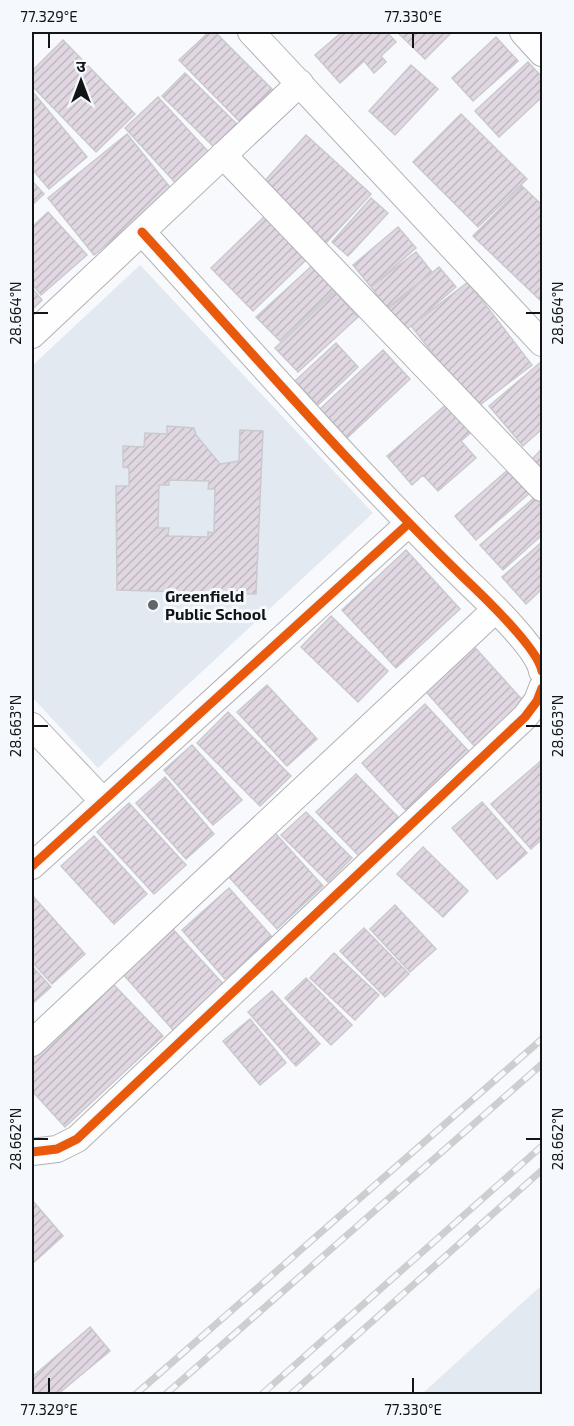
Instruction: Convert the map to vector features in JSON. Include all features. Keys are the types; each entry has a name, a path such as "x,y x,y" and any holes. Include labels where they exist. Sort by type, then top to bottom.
{"street":[{"path":"251,32 543,343"},
{"path":"523,32 543,52"},
{"path":"32,335 300,83"},
{"path":"223,155 543,488"},
{"path":"142,232 408,524 496,609 533,652 543,671"},
{"path":"32,866 408,524"},
{"path":"32,1043 496,609"},
{"path":"32,1152 57,1149 77,1139 525,717 543,688"},
{"path":"32,726 103,801"}],"shaded area":[{"name":"Greenfield Public School","path":"140,265 373,513 98,768 32,697 32,366"},
{"path":"542,1285 542,1394 420,1394 424,1392"}],"building":[{"path":"209,32 215,32 273,90 240,122 179,60"},
{"path":"342,32 387,32 396,42 381,56 386,62 374,73 364,61 340,83 315,55"},
{"path":"397,32 452,32 425,59"},
{"path":"496,37 518,61 473,101 452,78"},
{"path":"63,40 135,114 96,152 32,86 32,71"},
{"path":"528,62 542,77 542,97 499,137 475,111"},
{"path":"411,65 438,89 395,135 369,111"},
{"path":"185,73 241,128 218,151 162,96"},
{"path":"32,91 87,157 49,189 32,169"},
{"path":"158,97 215,159 181,189 125,128"},
{"path":"461,114 527,179 478,227 413,162"},
{"path":"127,134 173,191 94,255 48,198"},
{"path":"306,135 371,194 326,243 261,185"},
{"path":"32,181 44,194 32,205"},
{"path":"522,186 542,205 542,302 473,236"},
{"path":"371,198 388,213 348,256 332,242"},
{"path":"48,212 87,255 41,295 32,284 32,227"},
{"path":"266,215 308,258 253,311 211,268"},
{"path":"398,227 416,248 371,287 353,265"},
{"path":"416,252 432,272 387,308 371,287"},
{"path":"315,263 338,287 280,341 256,317"},
{"path":"439,267 456,287 405,331 387,310"},
{"path":"468,282 532,365 476,408 411,326"},
{"path":"32,288 42,300 32,310"},
{"path":"335,292 358,317 298,372 275,348"},
{"path":"336,343 358,367 318,405 295,381"},
{"path":"383,350 410,379 347,438 320,409"},
{"path":"542,361 542,429 523,446 489,406"},
{"path":"449,402 474,430 461,441 476,458 438,491 423,475 412,485 387,456"},
{"path":"167,426 194,428 196,435 220,464 239,461 240,430 263,431 256,594 117,590 116,486 129,486 129,468 123,467 123,446 144,447 145,433 167,434","holes":["169,480 209,481 208,489 215,489 214,533 208,532 208,537 168,536 169,528 158,528 159,485 169,485"]},
{"path":"542,449 542,484 525,466"},
{"path":"511,467 532,491 476,540 455,516"},
{"path":"541,492 542,535 503,570 480,545"},
{"path":"542,542 542,589 526,604 502,577"},
{"path":"406,550 460,609 396,668 342,610"},
{"path":"331,616 388,671 358,702 301,647"},
{"path":"469,641 527,705 477,749 420,685"},
{"path":"267,685 317,739 287,766 237,712"},
{"path":"425,704 474,757 411,816 362,763"},
{"path":"228,712 291,776 260,806 197,743"},
{"path":"192,745 242,800 213,825 164,770"},
{"path":"542,760 542,839 531,849 491,804"},
{"path":"356,774 401,820 361,858 316,812"},
{"path":"165,777 214,834 186,859 136,803"},
{"path":"482,802 527,853 497,879 452,828"},
{"path":"129,803 186,865 154,894 97,832"},
{"path":"306,812 352,858 328,882 281,835"},
{"path":"275,833 323,886 277,929 228,876"},
{"path":"94,836 147,894 114,924 61,866"},
{"path":"423,847 468,891 443,917 397,874"},
{"path":"229,888 273,938 225,979 182,930"},
{"path":"32,895 85,954 52,984 32,962"},
{"path":"395,905 436,949 410,972 370,929"},
{"path":"171,927 225,986 174,1031 121,972"},
{"path":"364,928 409,974 385,997 340,951"},
{"path":"334,953 379,995 355,1020 310,978"},
{"path":"32,966 51,987 32,1004"},
{"path":"306,978 352,1025 331,1045 285,998"},
{"path":"113,984 163,1036 65,1127 32,1091 32,1060"},
{"path":"272,991 320,1044 296,1066 248,1012"},
{"path":"250,1019 286,1063 260,1085 223,1041"},
{"path":"32,1200 63,1236 32,1264"},
{"path":"90,1327 110,1351 58,1394 33,1394 32,1377"}],"railway":[{"path":"136,1394 542,1039"},
{"path":"166,1394 542,1064"},
{"path":"262,1394 542,1146"},
{"path":"291,1394 542,1170"}],"cycle path":[{"path":"142,232 340,451 521,636 531,649 542,671"},
{"path":"32,866 408,524"},
{"path":"32,1152 57,1149 77,1139 525,717 537,701 542,688"}],"place":[{"name":"Greenfield Public School","path":"153,605"}]}
